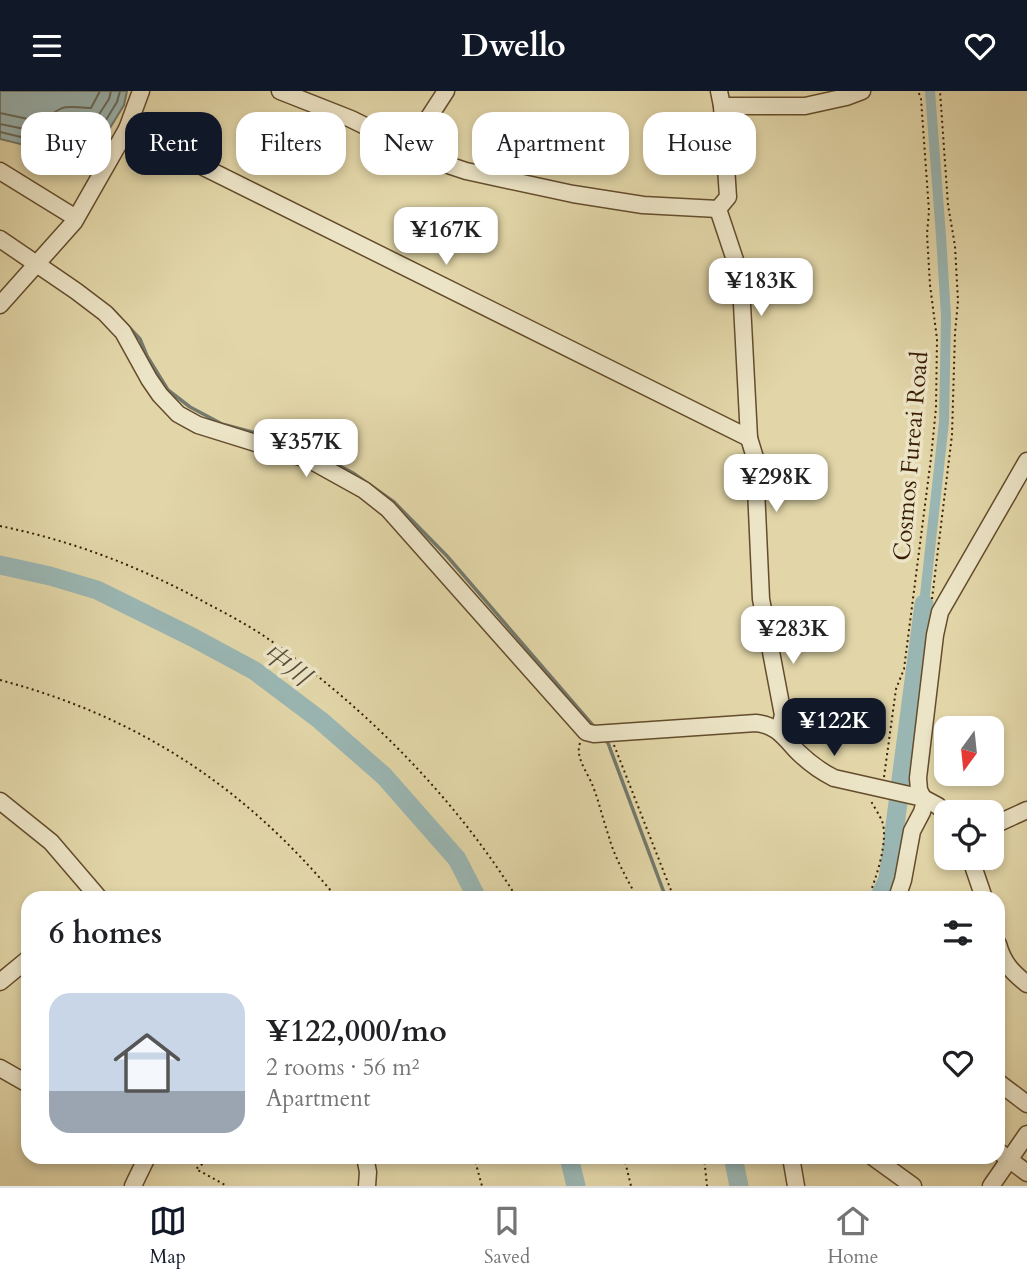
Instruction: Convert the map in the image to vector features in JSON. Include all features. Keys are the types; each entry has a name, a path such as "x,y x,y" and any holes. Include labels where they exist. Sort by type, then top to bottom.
{"street":[{"path":"133,112 141,91"},
{"path":"280,91 360,124"},
{"path":"432,112 446,91"},
{"path":"718,209 728,197 720,99 805,106 862,91"},
{"path":"0,305 76,218 125,132"},
{"path":"458,168 573,194 643,205 718,209"},
{"path":"0,171 76,218"},
{"path":"220,175 749,438"},
{"path":"718,209 743,281 749,438 756,461 761,599 783,715 779,731"},
{"path":"0,239 39,260 105,313 123,332 149,379 178,414 198,425 310,460 364,490 388,509 599,733 763,723 779,731 809,762 834,778 880,785 934,804"},
{"path":"899,891 912,831 922,812 917,796 918,778 940,612 1027,461"},
{"path":"2,806 51,842 93,891"},
{"path":"1004,821 1027,810"},
{"path":"974,870 982,891"},
{"path":"1005,962 1027,984"},
{"path":"0,982 21,965"},
{"path":"0,1069 21,1080"},
{"path":"1005,1087 1027,1104"},
{"path":"1005,1154 1027,1134"},
{"path":"1005,1157 1027,1173"},
{"path":"133,1186 144,1164"},
{"path":"366,1164 367,1186"},
{"path":"792,1164 796,1186"},
{"path":"883,1164 913,1186"},
{"path":"991,1186 1000,1164"}],"path":[{"name":"Cosmos Fureai Road","path":"880,785 896,689 904,669 936,408 937,339 930,285 927,234 929,211 921,99 918,91"},
{"path":"931,605 952,435 958,301 940,91"},
{"path":"0,526 67,543 124,563 188,593 262,635 372,723 412,763 486,851 512,891"},
{"path":"0,680 89,709 155,741 199,769 257,814 331,891"},
{"path":"634,891 614,852 578,748 599,733 671,891"},
{"path":"871,891 878,873 883,838 882,820 870,799 880,785"},
{"path":"202,1164 196,1169 227,1186"},
{"path":"476,1164 482,1186"},
{"path":"626,1164 631,1186"},
{"path":"705,1164 708,1186"}],"water":[{"path":"0,91 127,91 124,105 111,126 111,112 21,112 21,144 0,139"}],"waterway":[{"path":"924,604 944,422 946,316 930,91"},
{"path":"112,309 140,339 168,390 190,407 222,424 290,442 315,453 353,473 394,502 447,556 596,729"},
{"name":"中川","path":"0,565 97,590 255,671 320,720 384,776 457,859 473,891"},
{"path":"882,891 888,879 924,604"},
{"path":"605,740 663,891"},
{"name":"中川","path":"571,1164 576,1186"},
{"path":"734,1164 739,1186"}]}
